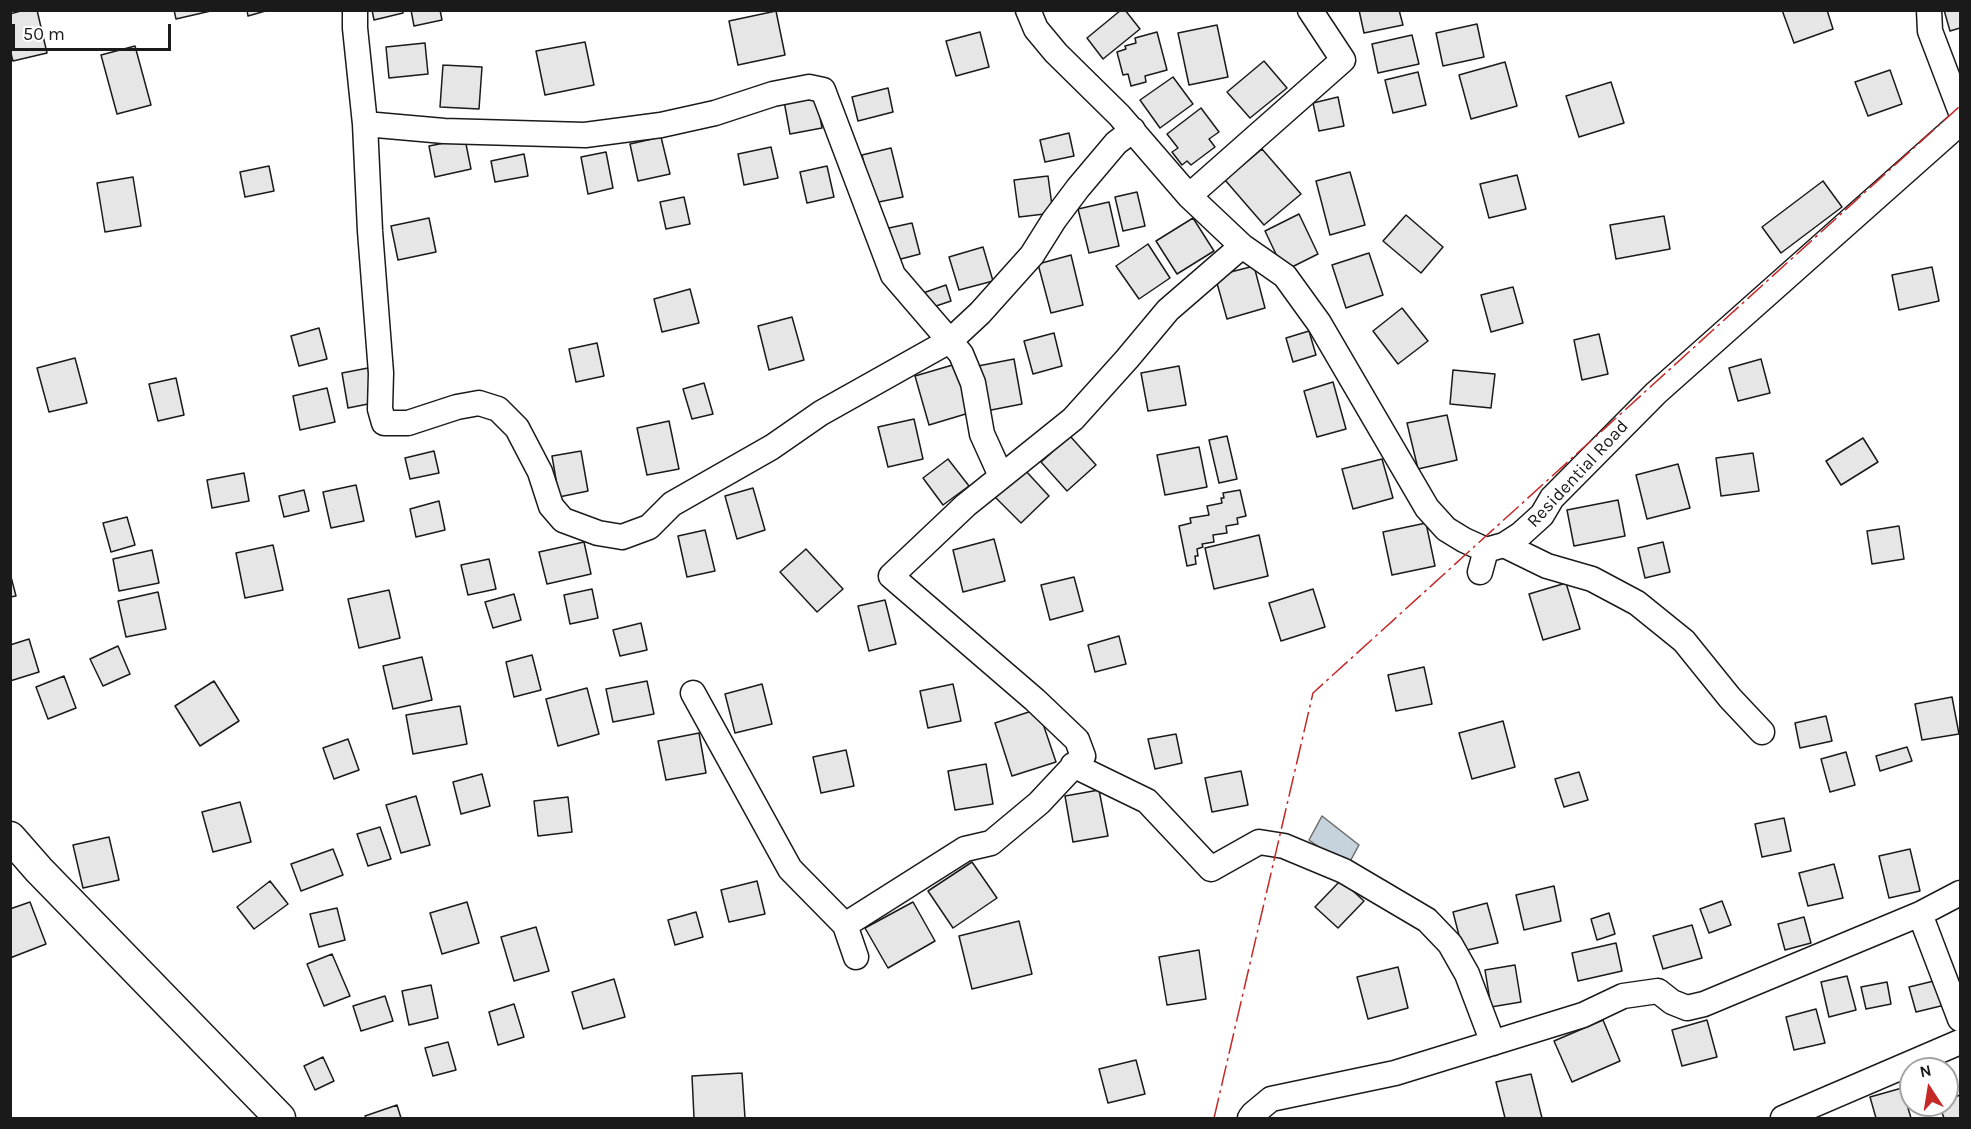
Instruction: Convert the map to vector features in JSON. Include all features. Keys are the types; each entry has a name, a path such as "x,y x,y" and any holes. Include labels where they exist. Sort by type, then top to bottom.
{"main road":[{"path":"14,849 280,1119"}],"street":[{"path":"355,10 365,124 370,231 381,373 380,409 384,423 408,423 457,407 479,403 498,409 517,428 540,472 551,506 563,520 598,533 622,537 650,527 672,504 772,447 821,413 951,340 981,313 1032,255 1078,188 1116,143 1132,130"},
{"path":"1028,10 1036,29 1056,53 1132,130 1189,196 1242,246 1285,276 1319,322 1427,508 1446,529 1490,556 1547,566 1592,579 1637,603 1684,641 1730,698 1762,732"},
{"path":"1189,196 1343,60 1310,10"},
{"path":"1929,10 1930,31 1960,110"},
{"path":"365,124 444,131 585,135 661,125 715,113 773,94 809,87 823,90 893,275 961,354 973,383 982,434 1001,476"},
{"name":"Residential Road","path":"1490,556 1521,534 1542,515 1552,498 1656,393 1960,123"},
{"path":"845,925 965,849 992,843 1039,803 1083,756 1077,740 988,658 891,576 966,505 1073,419 1168,310 1242,246"},
{"path":"693,693 790,869 845,925 856,957"},
{"path":"1074,765 1148,801 1211,869 1259,842 1284,846 1344,871 1427,920 1450,944 1461,964 1493,1043"},
{"path":"1250,1119 1271,1100 1395,1073 1583,1015 1623,996 1658,991 1672,1002 1687,1008 1704,1005 1920,915 1960,893"},
{"path":"1920,915 1960,1018"},
{"path":"1783,1119 1960,1042"}],"shaded area":[{"path":"1322,816 1359,845 1347,867 1309,840"}],"building":[{"path":"24,10 37,10 47,53 13,61 10,50 10,14"},
{"path":"174,10 215,10 176,19"},
{"path":"247,10 269,10 248,16"},
{"path":"372,10 403,10 403,13 374,20"},
{"path":"411,10 440,10 442,20 414,26"},
{"path":"1121,10 1125,10 1140,29 1103,59 1087,38"},
{"path":"1359,10 1399,10 1403,25 1364,33"},
{"path":"1782,10 1827,10 1833,29 1794,43"},
{"path":"1944,10 1960,10 1960,28 1950,31"},
{"path":"776,11 785,55 738,65 729,21"},
{"path":"1477,24 1484,57 1443,66 1436,33"},
{"path":"1217,25 1228,77 1189,85 1178,33"},
{"path":"980,32 989,67 956,76 946,41"},
{"path":"1157,32 1167,70 1145,76 1146,82 1131,86 1128,74 1123,75 1117,52 1126,49 1125,46 1136,43 1135,38"},
{"path":"1412,35 1419,64 1378,73 1372,44"},
{"path":"585,42 594,85 545,95 536,51"},
{"path":"425,43 428,74 389,78 386,47"},
{"path":"135,46 151,105 117,114 101,55"},
{"path":"1264,61 1287,88 1250,118 1227,92"},
{"path":"1505,62 1517,106 1471,119 1459,75"},
{"path":"443,65 482,67 479,109 440,107"},
{"path":"1890,70 1902,104 1868,116 1855,82"},
{"path":"1418,72 1426,105 1393,113 1385,80"},
{"path":"1173,77 1193,104 1160,128 1140,100"},
{"path":"1611,82 1624,123 1579,137 1566,96"},
{"path":"888,88 893,112 858,121 852,97"},
{"path":"816,95 822,128 790,134 784,101"},
{"path":"1338,97 1344,126 1319,131 1313,103"},
{"path":"1201,108 1219,132 1209,139 1215,147 1191,165 1187,161 1182,165 1172,152 1178,148 1167,134"},
{"path":"1069,133 1074,156 1045,162 1040,140"},
{"path":"661,137 670,174 638,181 630,144"},
{"path":"465,139 471,169 435,177 429,146"},
{"path":"771,147 778,178 744,185 738,154"},
{"path":"891,148 903,197 874,203 862,155"},
{"path":"1262,149 1301,194 1264,225 1225,180"},
{"path":"606,152 613,188 588,194 581,157"},
{"path":"524,154 528,176 495,182 491,161"},
{"path":"269,166 274,191 245,197 240,172"},
{"path":"827,166 834,197 807,203 800,172"},
{"path":"1350,172 1365,225 1330,235 1316,181"},
{"path":"1517,175 1526,209 1489,218 1480,184"},
{"path":"1048,176 1053,213 1019,217 1014,180"},
{"path":"133,177 141,226 105,232 97,183"},
{"path":"1823,181 1842,207 1781,253 1762,227"},
{"path":"1137,192 1145,226 1123,231 1115,197"},
{"path":"684,197 690,224 666,229 660,202"},
{"path":"1109,202 1119,246 1089,253 1078,209"},
{"path":"1299,214 1318,254 1284,271 1265,231"},
{"path":"1406,215 1443,247 1421,273 1383,241"},
{"path":"1664,216 1670,249 1616,259 1610,225"},
{"path":"429,218 436,252 398,260 391,226"},
{"path":"1193,218 1214,251 1177,274 1156,241"},
{"path":"912,223 920,254 897,260 889,228"},
{"path":"1148,244 1170,278 1139,299 1116,266"},
{"path":"983,247 993,281 959,290 949,257"},
{"path":"1369,253 1383,295 1346,308 1332,265"},
{"path":"1071,255 1083,305 1051,313 1038,264"},
{"path":"1254,266 1265,308 1227,319 1215,276"},
{"path":"1932,267 1939,301 1899,310 1892,275"},
{"path":"946,285 951,301 927,309 923,293"},
{"path":"1513,287 1523,323 1491,332 1481,295"},
{"path":"690,289 699,323 662,332 654,299"},
{"path":"1402,308 1428,341 1398,364 1373,331"},
{"path":"792,317 804,360 769,370 758,326"},
{"path":"319,328 327,359 299,366 291,336"},
{"path":"1309,331 1316,355 1293,362 1286,338"},
{"path":"1054,333 1062,366 1033,374 1024,341"},
{"path":"1599,334 1608,374 1582,380 1574,340"},
{"path":"597,343 604,376 576,382 569,349"},
{"path":"75,358 87,403 49,412 37,368"},
{"path":"1014,359 1022,404 986,411 978,366"},
{"path":"1761,359 1770,393 1738,401 1729,368"},
{"path":"956,364 969,413 929,425 915,376"},
{"path":"1179,366 1186,405 1148,411 1141,373"},
{"path":"368,368 373,403 348,408 342,373"},
{"path":"1453,370 1495,374 1491,408 1450,404"},
{"path":"176,378 184,415 158,421 149,384"},
{"path":"1333,382 1346,429 1317,437 1304,391"},
{"path":"704,383 713,414 692,419 683,389"},
{"path":"327,388 335,422 300,430 293,396"},
{"path":"1447,415 1457,460 1418,469 1407,423"},
{"path":"914,419 923,459 888,467 878,427"},
{"path":"669,421 679,469 647,475 637,428"},
{"path":"1070,436 1096,465 1067,491 1041,462"},
{"path":"1227,436 1237,479 1219,483 1209,440"},
{"path":"1863,438 1878,462 1841,485 1826,461"},
{"path":"1199,447 1207,487 1165,495 1157,455"},
{"path":"434,451 439,473 410,479 405,458"},
{"path":"581,451 588,491 559,497 552,456"},
{"path":"1753,453 1759,491 1721,496 1716,458"},
{"path":"948,459 969,486 943,505 923,478"},
{"path":"1382,459 1393,498 1353,509 1342,469"},
{"path":"1678,464 1690,508 1647,519 1636,475"},
{"path":"1024,469 1049,496 1021,523 995,497"},
{"path":"244,473 249,501 212,508 207,480"},
{"path":"356,485 364,521 331,528 323,492"},
{"path":"753,488 765,530 737,539 725,496"},
{"path":"304,490 309,511 284,517 279,496"},
{"path":"1240,490 1246,516 1237,518 1238,524 1226,526 1227,533 1213,535 1214,542 1202,544 1203,547 1197,549 1196,564 1187,566 1179,526 1191,523 1190,518 1209,515 1207,506 1222,503 1223,493"},
{"path":"1618,500 1625,536 1574,546 1567,510"},
{"path":"439,501 445,530 416,537 410,509"},
{"path":"127,517 135,545 111,552 103,523"},
{"path":"1426,523 1435,566 1392,575 1383,532"},
{"path":"1899,526 1904,559 1872,564 1867,531"},
{"path":"705,530 715,571 687,577 678,536"},
{"path":"1259,535 1268,576 1214,589 1205,548"},
{"path":"994,539 1005,581 963,592 953,550"},
{"path":"584,542 591,574 547,584 539,552"},
{"path":"1663,542 1670,572 1645,578 1638,548"},
{"path":"273,545 283,590 245,598 236,553"},
{"path":"806,549 843,589 817,612 780,572"},
{"path":"152,550 159,583 119,591 113,559"},
{"path":"489,559 496,589 468,595 461,565"},
{"path":"10,573 16,596 10,597"},
{"path":"1074,577 1083,611 1050,620 1041,585"},
{"path":"1566,583 1580,629 1543,640 1529,594"},
{"path":"592,589 598,618 570,624 564,595"},
{"path":"1313,589 1325,627 1281,641 1269,603"},
{"path":"389,590 400,638 359,648 348,599"},
{"path":"158,592 166,629 126,637 118,601"},
{"path":"514,594 521,620 493,628 485,602"},
{"path":"885,600 896,644 869,651 858,606"},
{"path":"641,623 647,650 620,656 613,630"},
{"path":"1119,636 1126,664 1095,672 1088,645"},
{"path":"29,639 39,672 10,681 10,645"},
{"path":"118,646 130,674 103,686 90,659"},
{"path":"532,655 541,690 514,697 506,662"},
{"path":"422,657 432,700 393,709 383,666"},
{"path":"1424,667 1432,704 1396,711 1388,675"},
{"path":"64,676 76,708 48,719 36,687"},
{"path":"214,681 239,721 200,746 175,706"},
{"path":"647,681 654,714 613,722 606,689"},
{"path":"762,684 772,724 735,733 725,694"},
{"path":"953,684 961,721 928,728 920,691"},
{"path":"587,688 599,734 558,746 546,699"},
{"path":"1952,697 1959,734 1922,740 1915,704"},
{"path":"460,706 467,744 413,754 406,715"},
{"path":"1038,709 1056,762 1012,776 995,723"},
{"path":"1826,716 1832,741 1800,748 1795,723"},
{"path":"1503,721 1515,767 1472,779 1459,733"},
{"path":"699,733 706,773 666,780 658,741"},
{"path":"1176,734 1182,763 1155,769 1148,739"},
{"path":"348,739 359,770 334,779 323,748"},
{"path":"1907,747 1912,761 1880,771 1876,756"},
{"path":"846,750 854,786 821,793 813,757"},
{"path":"1846,752 1855,785 1830,792 1821,759"},
{"path":"986,764 993,804 955,810 948,771"},
{"path":"1241,771 1248,805 1212,812 1205,778"},
{"path":"1579,772 1588,800 1564,807 1555,779"},
{"path":"482,774 490,806 461,814 453,782"},
{"path":"1099,790 1108,836 1073,842 1065,796"},
{"path":"416,796 430,845 401,853 386,805"},
{"path":"568,797 572,832 538,836 534,801"},
{"path":"240,802 251,842 213,852 202,812"},
{"path":"1784,818 1791,851 1762,857 1755,824"},
{"path":"380,827 391,859 368,866 357,834"},
{"path":"109,837 119,880 83,888 73,845"},
{"path":"333,849 343,875 301,891 291,864"},
{"path":"1910,849 1920,891 1889,898 1879,856"},
{"path":"972,862 997,898 953,928 928,891"},
{"path":"1834,864 1843,898 1808,906 1799,873"},
{"path":"1341,880 1364,901 1338,928 1315,907"},
{"path":"270,881 288,904 254,929 237,907"},
{"path":"757,881 765,914 729,922 721,890"},
{"path":"1554,886 1561,921 1524,930 1516,895"},
{"path":"1722,901 1731,925 1709,933 1700,909"},
{"path":"30,902 46,944 10,958 10,909"},
{"path":"467,902 479,943 442,954 430,913"},
{"path":"913,902 935,941 888,968 865,928"},
{"path":"1487,903 1498,943 1463,951 1453,912"},
{"path":"337,908 345,940 319,947 310,914"},
{"path":"696,912 703,937 675,945 668,920"},
{"path":"1609,913 1615,934 1597,940 1591,919"},
{"path":"1804,917 1811,943 1785,950 1778,924"},
{"path":"1019,921 1032,974 972,989 959,936"},
{"path":"1692,925 1702,958 1663,969 1653,936"},
{"path":"536,927 549,971 514,981 501,937"},
{"path":"1616,943 1622,971 1578,981 1572,953"},
{"path":"1199,950 1206,999 1167,1005 1159,957"},
{"path":"332,954 350,996 324,1006 307,964"},
{"path":"1515,965 1521,1002 1491,1007 1485,970"},
{"path":"1398,967 1408,1008 1368,1019 1357,977"},
{"path":"1847,976 1856,1010 1829,1017 1821,982"},
{"path":"614,979 625,1017 583,1029 572,992"},
{"path":"1938,980 1945,1005 1916,1012 1909,987"},
{"path":"1887,982 1891,1004 1866,1009 1861,987"},
{"path":"431,985 438,1018 409,1025 402,991"},
{"path":"385,996 393,1021 361,1031 353,1006"},
{"path":"514,1004 524,1037 498,1045 489,1012"},
{"path":"1816,1009 1825,1043 1794,1050 1786,1017"},
{"path":"1603,1020 1620,1061 1572,1082 1554,1041"},
{"path":"1707,1020 1717,1057 1682,1066 1672,1030"},
{"path":"448,1042 456,1070 433,1076 425,1048"},
{"path":"323,1057 334,1081 315,1090 304,1066"},
{"path":"1136,1060 1145,1094 1108,1103 1099,1069"},
{"path":"742,1073 745,1118 694,1118 692,1076"},
{"path":"1531,1074 1542,1118 1505,1118 1496,1082"},
{"path":"1899,1089 1899,1117 1911,1118 1876,1118 1870,1097"},
{"path":"1959,1095 1960,1118 1944,1118 1959,1117"},
{"path":"397,1105 401,1118 366,1118 365,1116"}],"power":[{"path":"1214,1118 1313,693 1960,106"}]}
